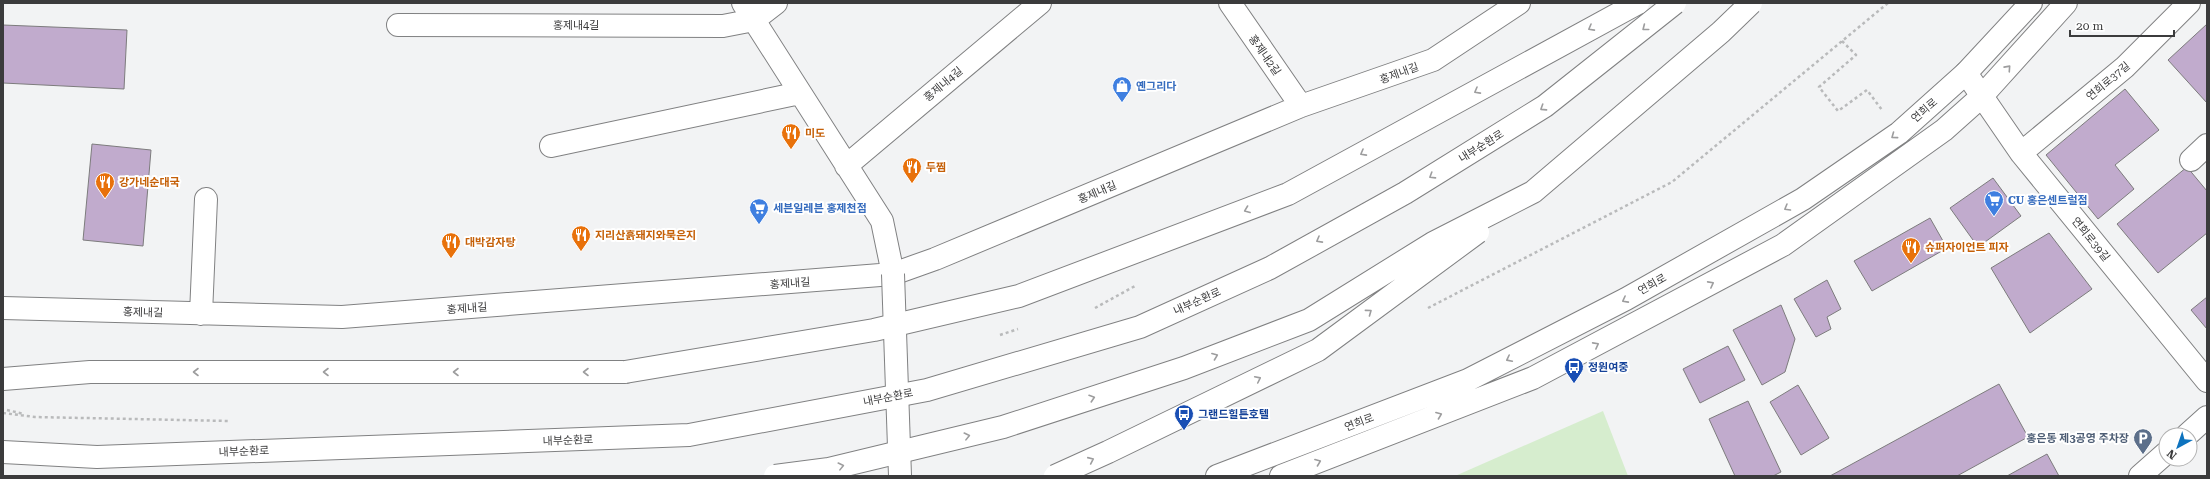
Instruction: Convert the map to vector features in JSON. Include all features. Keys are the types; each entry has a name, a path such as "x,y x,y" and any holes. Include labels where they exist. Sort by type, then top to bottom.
{"main road":[{"path":"776,3 748,12 882,221 893,274 900,476"},
{"name":"홍제내4길","path":"846,166 1040,3"},
{"name":"홍제내2길","path":"1230,3 1301,106"},
{"name":"홍제내길","path":"3,308 342,318 893,274 935,259 1301,106 1433,60 1519,3"},
{"path":"3,379 90,372 624,372 874,330 1019,296 1288,194 1638,3"},
{"name":"내부순환로","path":"3,452 97,457 689,435 928,390 1140,327 1270,268 1405,193 1545,106 1675,3"},
{"path":"1055,476 1108,452 1318,350 1533,192 1721,32 1751,3"},
{"name":"연희로","path":"1217,476 1468,380 1626,299 1804,198 1899,133 1966,74 2032,3"},
{"name":"연희로","path":"1282,476 1533,378 1783,245 1944,130 1981,97 2066,3"},
{"name":"연희로37길","path":"2021,153 2125,67 2189,3"},
{"name":"홍제내4길","path":"398,25 723,26 748,12"},
{"name":"연희로39길","path":"1966,74 2021,153 2207,380"},
{"path":"551,146 800,93"},
{"path":"2191,160 2207,145"},
{"path":"775,476 829,469 1003,427 1184,368 1309,320 1433,244 1533,192"},
{"path":"200,314 206,199"},
{"path":"2196,427 2207,417"},
{"path":"2140,476 2158,460"}],"path":[{"path":"1842,41 1856,55 1818,87 1838,111 1868,90 1899,133"},
{"path":"3,409 35,417 3,413"}],"green space":[{"path":"1603,411 1628,476 1455,476"}],"pier":[{"path":"1648,3 1769,3 1649,123 1475,230 1308,338 1259,360 1256,356 1171,394 912,457 733,476 3,476 3,438 544,452 906,379 1168,295 1410,170 1563,74"}],"building":[{"path":"2207,24 2207,103 2168,60"},
{"path":"3,25 127,30 124,89 3,83"},
{"path":"2125,89 2159,130 2115,165 2134,189 2098,219 2046,155"},
{"path":"92,144 151,150 143,246 83,240"},
{"path":"2187,167 2207,191 2207,233 2158,273 2117,224"},
{"path":"1993,178 2021,216 1978,247 1950,208"},
{"path":"1930,218 1947,248 1872,291 1854,261"},
{"path":"2049,233 2092,289 2030,333 1991,268"},
{"path":"1827,280 1841,309 1827,317 1831,329 1816,337 1794,299"},
{"path":"2207,297 2207,329 2191,310"},
{"path":"1781,305 1795,339 1785,372 1762,385 1733,330"},
{"path":"1728,346 1745,380 1700,403 1683,369"},
{"path":"1999,384 2028,437 1957,476 1830,476"},
{"path":"1798,385 1829,438 1801,455 1770,402"},
{"path":"1748,401 1781,472 1773,476 1735,476 1709,419"},
{"path":"2047,454 2059,476 2007,476"}],"place":[{"name":"옌그리다","path":"1122,103"},
{"name":"미도","path":"791,150"},
{"name":"두찜","path":"912,184"},
{"name":"강가네순대국","path":"105,199"},
{"name":"CU 홍은센트럴점","path":"1994,217"},
{"name":"세븐일레븐 홍제천점","path":"759,225"},
{"name":"지리산흙돼지와묵은지","path":"581,252"},
{"name":"대박감자탕","path":"451,259"},
{"name":"슈퍼자이언트 피자","path":"1911,264"},
{"name":"정원여중","path":"1574,384"},
{"name":"그랜드힐튼호텔","path":"1184,431"},
{"name":"홍은동 제3공영 주차장","path":"2143,455"}]}
